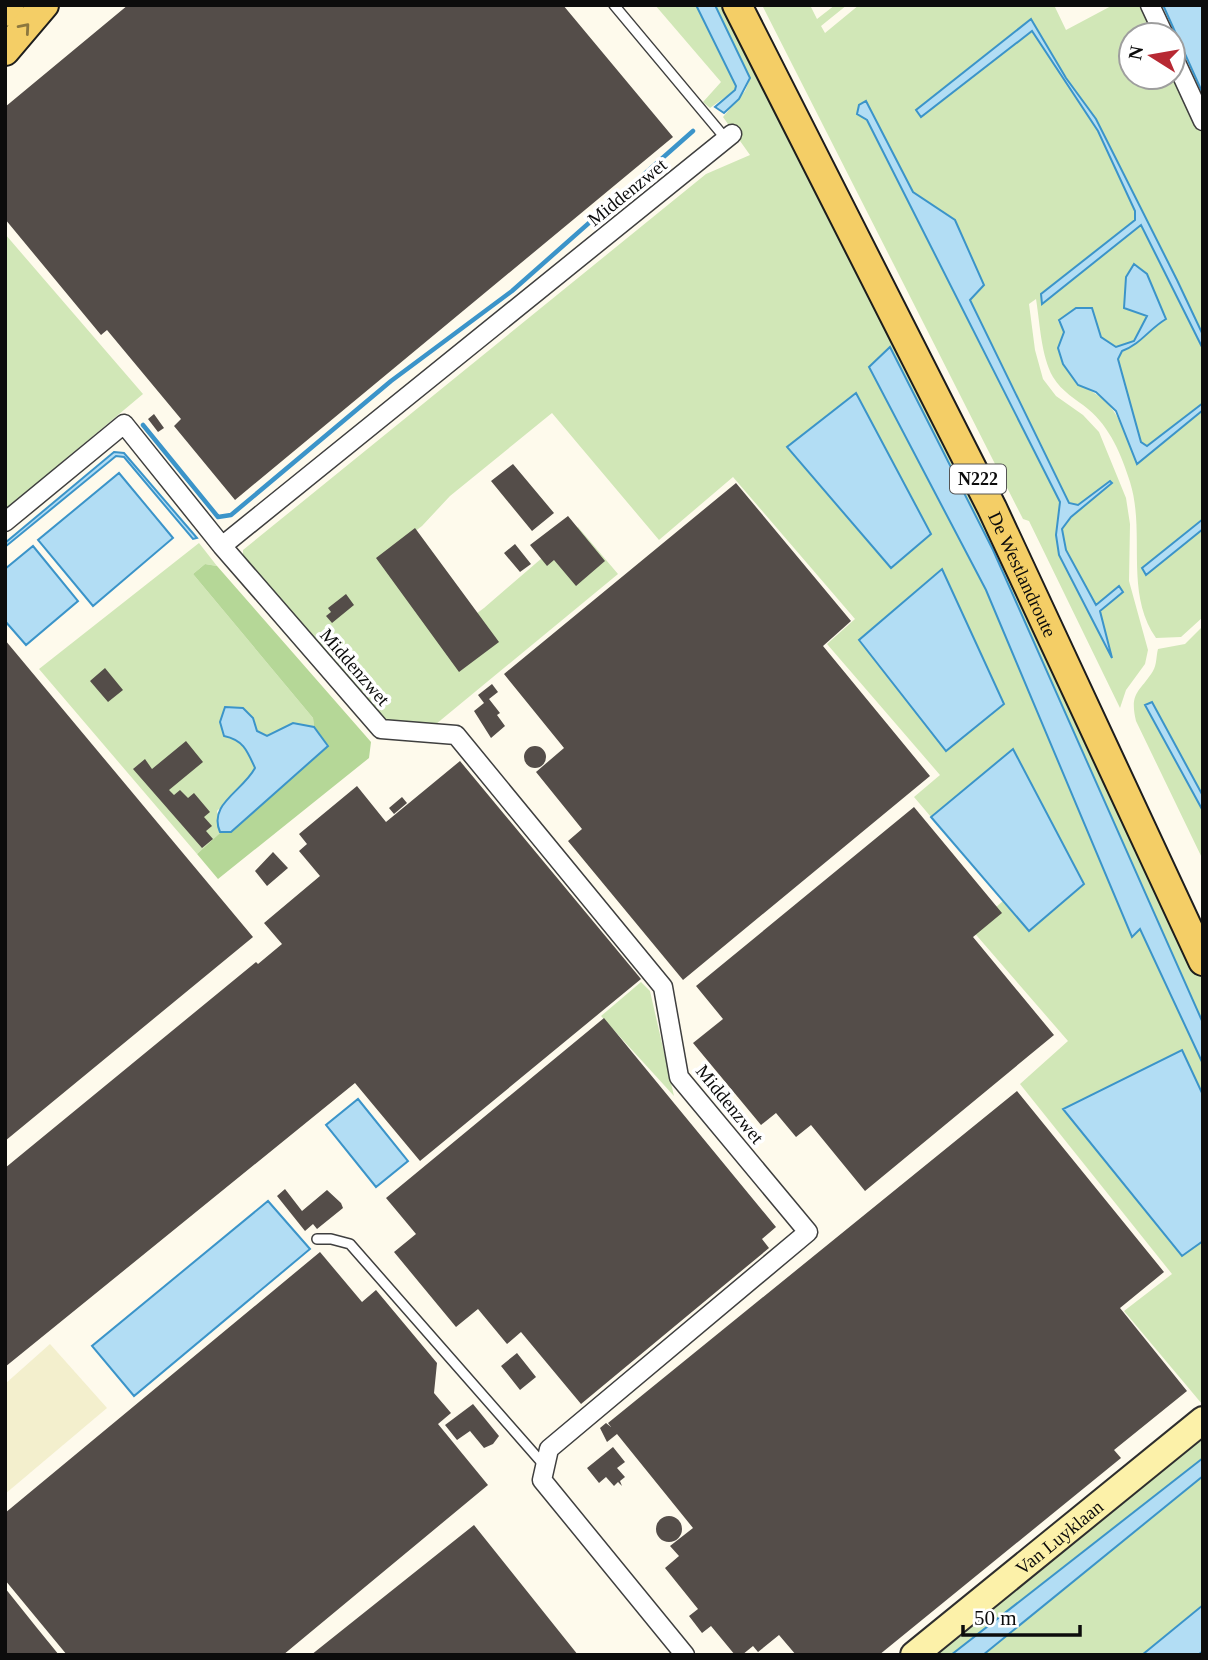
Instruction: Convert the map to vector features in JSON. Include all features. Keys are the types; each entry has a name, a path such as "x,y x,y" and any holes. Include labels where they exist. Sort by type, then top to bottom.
{"main road":[{"path":"5,12 10,5"},
{"path":"5,51 44,5"},
{"name":"De Westlandroute","path":"737,5 992,508 1203,961"},
{"name":"De Westlandroute","path":"754,5 1003,498 1203,927"}],"street":[{"path":"1150,5 1157,21"},
{"path":"1187,86 1203,121"},
{"name":"Middenzwet","path":"222,546 729,136"},
{"name":"Middenzwet","path":"5,522 124,424 222,546 381,729 456,735 663,987 679,1077 808,1232 549,1449 545,1466"},
{"name":"Van Luyklaan","path":"914,1655 1203,1420"},
{"path":"545,1466 542,1480 685,1655"}],"lane":[{"path":"614,5 729,136"},
{"path":"317,1239 350,1244 545,1466"}],"shaded area":[{"path":"50,1344 107,1408 5,1494 5,1384"}],"green space":[{"path":"655,5 696,5 736,86 735,90 710,108 703,102 721,82"},
{"path":"715,5 732,5 1203,964 1203,1023 993,550 890,348 986,590 1132,936 1140,929 1203,1064 1203,1095 1182,1050 1182,1256 1203,1241 1202,1404 1124,1311 1172,1274 1020,1084 1068,1041 971,929 1003,901 1029,930 1084,883 1013,749 931,817 914,797 940,775 827,644 855,619 733,477 659,540 552,413 450,496 422,526 379,559 441,640 484,608 578,527 618,574 430,729 384,726 243,562 243,550 706,174 750,155 723,117 745,91 750,79"},
{"path":"762,5 810,5 817,19 835,5 847,5 821,26 825,33 859,5 1054,5 1066,30 1113,5 1142,5 1150,21 1117,21 1117,91 1184,91 1203,128 1203,335 1096,119 1066,78 1031,20 916,111 1032,30 1098,131 1135,212 1135,220 1041,294 1042,303 1141,225 1203,349 1203,403 1147,446 1141,442 1118,359 1122,351 1166,319 1159,307 1148,316 1134,341 1116,347 1101,337 1076,308 1058,321 1064,332 1058,348 1078,385 1102,398 1117,416 1137,463 1203,410 1203,519 1142,569 1146,575 1203,529 1203,617 1181,637 1156,638 1146,620 1141,601 1134,501 1123,462 1103,424 1053,377 1043,349 1036,299 1029,304 1035,350 1043,379 1056,396 1083,415 1099,432 1126,498 1130,524 1129,581 1148,650 1145,664 1126,690 1120,708 1029,521 1023,519","holes":["866,101 913,192 955,220 970,300 1069,503 1078,506 1112,482 1071,517 1062,529 1066,550 1096,606 1118,586 1100,611 1111,654 1080,597 1056,535 1060,502 867,120"]},
{"path":"5,234 143,394 5,510"},
{"path":"199,543 217,566 205,564 193,574 313,718 314,727 289,727 267,736 257,731 253,718 235,738 245,746 255,768 248,780 217,811 221,832 197,854 39,669"},
{"path":"205,564 217,566 371,742 369,758 218,879 197,854 221,832 231,832 328,746 314,727 313,718 193,574"},
{"path":"1203,626 1203,796 1152,702 1145,706 1203,811 1203,860 1136,721 1134,704 1137,693 1154,668 1158,649 1185,644"},
{"path":"641,982 650,991 674,1096 601,1016"},
{"path":"1203,1434 1203,1605 1142,1655 927,1655"}],"water":[{"path":"696,5 715,5 750,78 739,99 724,113 715,107 735,90 736,86"},
{"path":"1163,5 1203,5 1203,94 1187,58 1187,21 1170,21"},
{"path":"1031,19 1066,78 1096,119 1203,335 1203,349 1141,225 1042,304 1041,294 1135,220 1135,211 1098,131 1032,31 921,117 916,110"},
{"path":"866,101 913,192 955,220 984,285 970,300 1069,503 1078,505 1110,481 1112,483 1071,517 1062,529 1066,550 1096,605 1119,586 1123,592 1100,611 1112,658 1059,555 1056,535 1060,502 867,120 857,114 859,105"},
{"path":"1134,264 1147,274 1166,319 1122,351 1118,359 1141,442 1147,446 1203,403 1203,410 1137,464 1116,411 1096,392 1078,385 1063,364 1058,348 1064,332 1059,320 1076,308 1092,308 1101,337 1116,347 1134,341 1147,316 1124,308 1126,277"},
{"path":"890,347 993,550 1203,1023 1203,1064 1140,929 1132,937 986,590 869,367"},
{"path":"856,393 931,534 891,568 787,447"},
{"path":"114,452 124,453 197,538 193,539 124,457 116,456 5,547 5,543"},
{"path":"119,473 173,538 93,606 38,540"},
{"path":"1203,519 1203,529 1146,575 1142,568"},
{"path":"33,546 78,601 26,645 5,621 5,569"},
{"path":"942,569 1004,704 946,751 859,640"},
{"path":"1152,702 1203,796 1203,811 1145,705"},
{"path":"225,707 243,708 253,718 257,731 267,736 293,723 314,727 328,746 231,832 220,832 218,822 222,806 255,768 244,747 236,740 224,736 220,722"},
{"path":"1013,749 1084,884 1029,931 931,817"},
{"path":"1182,1050 1203,1095 1203,1241 1182,1256 1063,1109"},
{"path":"358,1099 408,1161 376,1187 326,1125"},
{"path":"268,1201 310,1249 134,1396 92,1346"},
{"path":"1203,1458 1203,1476 983,1655 951,1655"},
{"path":"1203,1605 1203,1651 1198,1655 1142,1655"}],"building":[{"path":"128,5 563,5 673,137 235,500 174,426 181,419 107,330 101,335 5,219 5,107"},
{"path":"154,414 164,428 158,432 148,419"},
{"path":"513,464 554,513 532,531 491,481"},
{"path":"736,483 851,621 823,646 930,776 683,980 568,841 582,829 536,772 564,748 504,674"},
{"path":"568,516 605,561 576,586 554,560 547,566 530,545"},
{"path":"415,528 499,642 459,672 376,558"},
{"path":"515,544 531,564 520,572 504,553"},
{"path":"346,594 354,605 332,623 326,616 331,612 328,608"},
{"path":"5,640 253,937 5,1141"},
{"path":"105,668 123,690 108,702 90,681"},
{"path":"492,684 498,692 489,699 500,713 497,715 505,726 491,738 474,711 484,703 478,695"},
{"path":"186,741 203,762 169,790 174,795 180,790 188,798 194,793 210,812 204,817 212,826 206,831 213,839 202,848 133,769 145,759 152,769"},
{"path":"535,746 543,749 546,757 543,765 535,768 527,765 524,757 527,749"},
{"path":"460,761 641,979 420,1161 355,1083 5,1367 5,1168 256,962 258,964 282,944 264,923 320,876 299,851 307,844 299,834 357,786 386,822"},
{"path":"402,797 407,803 394,814 389,808"},
{"path":"914,807 1002,913 973,937 1054,1035 865,1191 811,1125 796,1137 776,1113 761,1125 693,1043 723,1019 696,986"},
{"path":"273,852 288,868 267,886 255,871"},
{"path":"604,1018 776,1227 762,1239 769,1248 581,1404 521,1332 507,1344 478,1309 456,1327 394,1252 416,1234 386,1198"},
{"path":"1017,1091 1164,1272 1120,1308 1187,1391 1114,1450 1121,1458 879,1655 796,1655 779,1635 758,1652 753,1646 742,1655 735,1655 711,1626 702,1633 689,1616 698,1609 665,1568 679,1556 670,1546 693,1528 617,1434 607,1442 600,1428 606,1423 611,1427 608,1423"},
{"path":"285,1189 302,1211 327,1190 343,1208 317,1229 313,1224 305,1231 277,1196"},
{"path":"320,1252 362,1302 376,1290 437,1363 434,1393 451,1413 438,1424 488,1485 283,1655 67,1655 5,1580 5,1513"},
{"path":"517,1353 536,1377 520,1390 501,1366"},
{"path":"473,1404 499,1436 493,1444 484,1448 470,1431 457,1440 445,1425"},
{"path":"613,1447 625,1462 617,1468 625,1477 620,1481 622,1486 618,1482 614,1486 606,1477 599,1483 587,1468"},
{"path":"669,1516 678,1520 682,1529 678,1538 669,1542 660,1538 656,1529 660,1520"},
{"path":"474,1525 578,1655 311,1655"},
{"path":"5,1588 37,1628 59,1655 5,1655"}],"waterway":[{"path":"143,425 218,517 231,515 391,381 512,291 693,131"}]}
